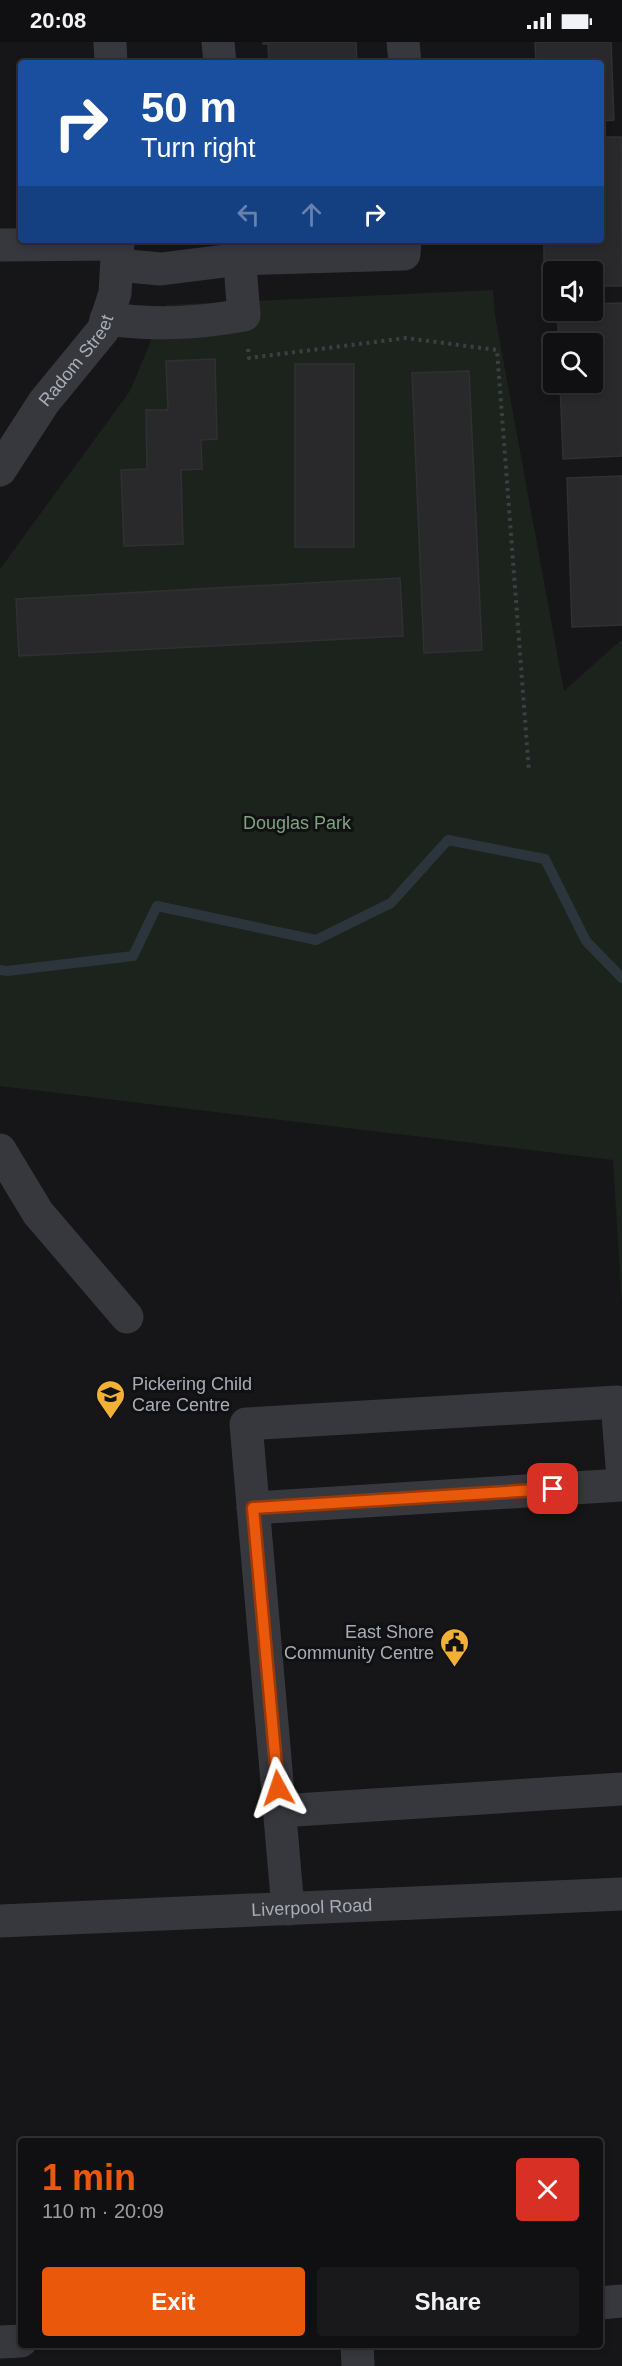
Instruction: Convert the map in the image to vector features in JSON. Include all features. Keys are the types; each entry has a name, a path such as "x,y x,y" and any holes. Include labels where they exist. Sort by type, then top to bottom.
{"street":[{"path":"110,42 111,60"},
{"path":"218,42 220,60"},
{"path":"403,42 405,60"},
{"path":"0,245 118,249 161,269 239,250 404,254 405,243"},
{"name":"Radom Street","path":"0,470 44,402 103,330 115,293 118,249"},
{"path":"106,319 151,324 209,321 244,315 239,250"},
{"path":"0,1150 38,1213 128,1317"},
{"path":"288,1909 246,1424 617,1402 622,1467"},
{"path":"253,1508 622,1485"},
{"path":"280,1811 622,1789"},
{"name":"Liverpool Road","path":"0,1921 622,1894"},
{"path":"603,2303 622,2301"},
{"path":"0,2342 18,2341"},
{"path":"357,2348 358,2366"}],"path":[{"path":"244,315 249,358 406,338 497,350 529,772"}],"green space":[{"name":"Douglas Park","path":"493,290 495,315 564,691 622,639 622,1304 613,1160 0,1086 0,569 130,391 166,305"}],"building":[{"path":"263,42 356,42 357,60 269,60 268,44 263,44"},
{"path":"535,42 611,42 614,120 604,121 604,60 536,60"},
{"path":"604,137 621,137 622,286 603,286 603,261 544,261 544,243 604,243"},
{"path":"622,303 622,456 563,459 560,393 603,393 603,333 558,333 558,321 603,321 603,304"},
{"path":"215,359 217,439 201,440 202,469 181,470 183,544 124,546 121,470 147,469 146,410 168,410 166,361"},
{"path":"295,364 354,364 354,547 295,547"},
{"path":"469,371 482,650 424,653 412,373"},
{"path":"622,476 622,625 572,627 567,478"},
{"path":"400,578 403,636 19,656 16,599"}],"waterway":[{"path":"0,970 133,956 157,906 316,940 391,903 448,840 545,859 586,941 622,978"}],"place":[{"name":"Pickering Child Care Centre","path":"111,1420"},
{"name":"East Shore Community Centre","path":"455,1668"}],"route":[{"path":"278,1788 253,1508 553,1489"}]}
